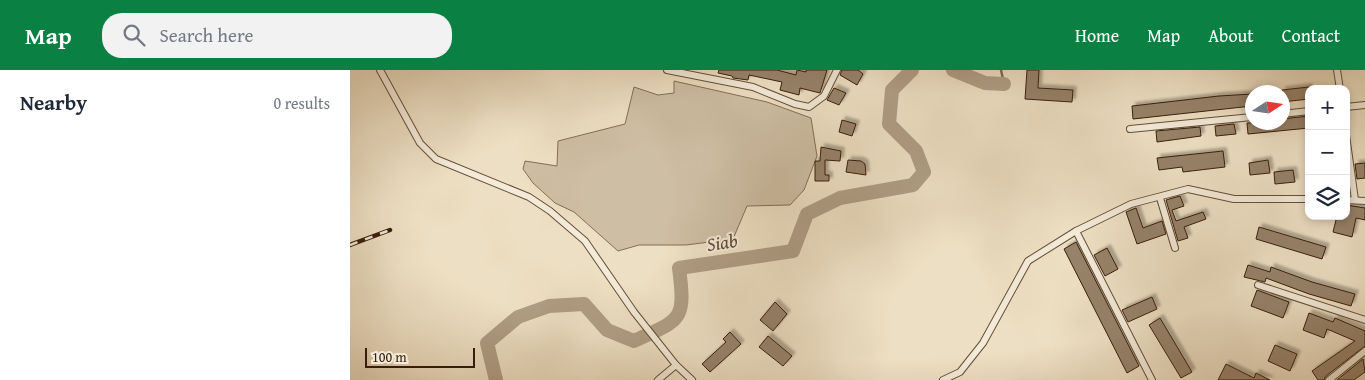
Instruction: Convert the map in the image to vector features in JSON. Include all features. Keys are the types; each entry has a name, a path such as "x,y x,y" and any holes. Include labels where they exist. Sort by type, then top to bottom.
{"street":[{"path":"380,70 420,144 436,159 529,197 550,210 585,241 634,312 670,358 692,380"},
{"path":"667,70 753,87 795,104 809,107 824,96 837,70"},
{"path":"1337,70 1339,85"},
{"path":"1350,107 1365,106"},
{"path":"1290,113 1305,111"},
{"path":"1130,129 1245,118"},
{"path":"1350,164 1355,200"},
{"path":"943,380 960,372 983,343 1028,261 1076,232 1131,204 1160,198 1188,189 1234,199 1305,200"},
{"path":"1160,198 1175,248"},
{"path":"1350,200 1365,201"},
{"path":"1076,232 1152,380"},
{"path":"1258,285 1365,320"},
{"path":"1329,380 1365,350"},
{"path":"658,380 676,365"}],"shaded area":[{"path":"674,81 767,102 811,118 817,156 804,190 790,205 747,206 733,239 686,245 639,245 618,251 574,212 555,203 533,183 523,169 525,161 557,166 558,141 625,124 634,87 658,95 674,93"}],"building":[{"path":"719,70 777,70 796,75 797,70 806,72 806,70 827,70 820,93 800,88 799,95 780,90 782,82 749,75 748,80 733,78 732,76 718,73"},
{"path":"842,70 858,70 863,74 857,85 840,75"},
{"path":"1027,70 1039,70 1038,88 1073,90 1072,102 1025,99"},
{"path":"1305,87 1305,99 1290,101 1290,89"},
{"path":"834,88 846,93 839,105 827,100"},
{"path":"1245,94 1245,107 1133,119 1132,106"},
{"path":"1305,116 1305,128 1290,130 1290,118"},
{"path":"842,120 856,124 852,136 839,132"},
{"path":"1234,124 1236,134 1216,136 1215,126"},
{"path":"1200,127 1201,136 1157,142 1156,131"},
{"path":"1248,130 1289,130 1248,134"},
{"path":"821,147 841,151 840,161 825,160 825,175 829,175 829,181 815,181 815,161 820,161"},
{"path":"1223,151 1225,167 1183,172 1182,167 1159,170 1157,158"},
{"path":"848,160 861,161 865,164 866,175 846,172"},
{"path":"1268,160 1270,173 1250,175 1249,163"},
{"path":"1365,163 1365,178 1357,179 1355,164"},
{"path":"1293,170 1295,182 1275,184 1274,172"},
{"path":"1180,196 1184,206 1172,210 1176,221 1203,212 1206,219 1184,227 1188,238 1178,241 1166,200"},
{"path":"1350,206 1365,208 1365,220 1356,218 1352,237 1333,232 1336,220 1350,220"},
{"path":"1136,208 1143,228 1162,221 1166,234 1137,244 1126,212"},
{"path":"1259,227 1326,247 1322,259 1256,239"},
{"path":"1076,242 1139,366 1127,373 1064,249"},
{"path":"1107,248 1118,269 1105,276 1094,255"},
{"path":"1248,265 1270,272 1271,267 1312,282 1355,294 1351,306 1309,294 1266,278 1265,282 1244,277"},
{"path":"1257,290 1289,302 1283,318 1251,306"},
{"path":"1152,297 1157,309 1128,322 1122,310"},
{"path":"775,302 787,314 773,331 760,320"},
{"path":"1309,313 1333,322 1335,318 1365,331 1365,346 1326,376 1324,380 1318,380 1312,371 1355,341 1327,329 1324,338 1303,330"},
{"path":"1160,318 1192,372 1181,378 1149,325"},
{"path":"730,332 741,344 710,372 702,364 726,342 723,339"},
{"path":"768,336 792,356 783,366 759,347"},
{"path":"1275,345 1297,354 1290,371 1268,361"},
{"path":"1363,359 1365,372 1354,380 1337,380"},
{"path":"1226,364 1254,378 1256,373 1270,380 1218,380"}],"waterway":[{"name":"Siab","path":"496,380 487,343 518,317 549,306 584,304 607,330 634,341 662,328 677,316 682,299 679,268 793,251 807,214 840,198 913,185 924,172 916,151 889,124 892,90 912,70"},
{"name":"Siab","path":"953,70 985,83 1004,84"},
{"name":"Siab","path":"1001,70 1004,84"}],"railway":[{"path":"350,245 390,230"}]}
